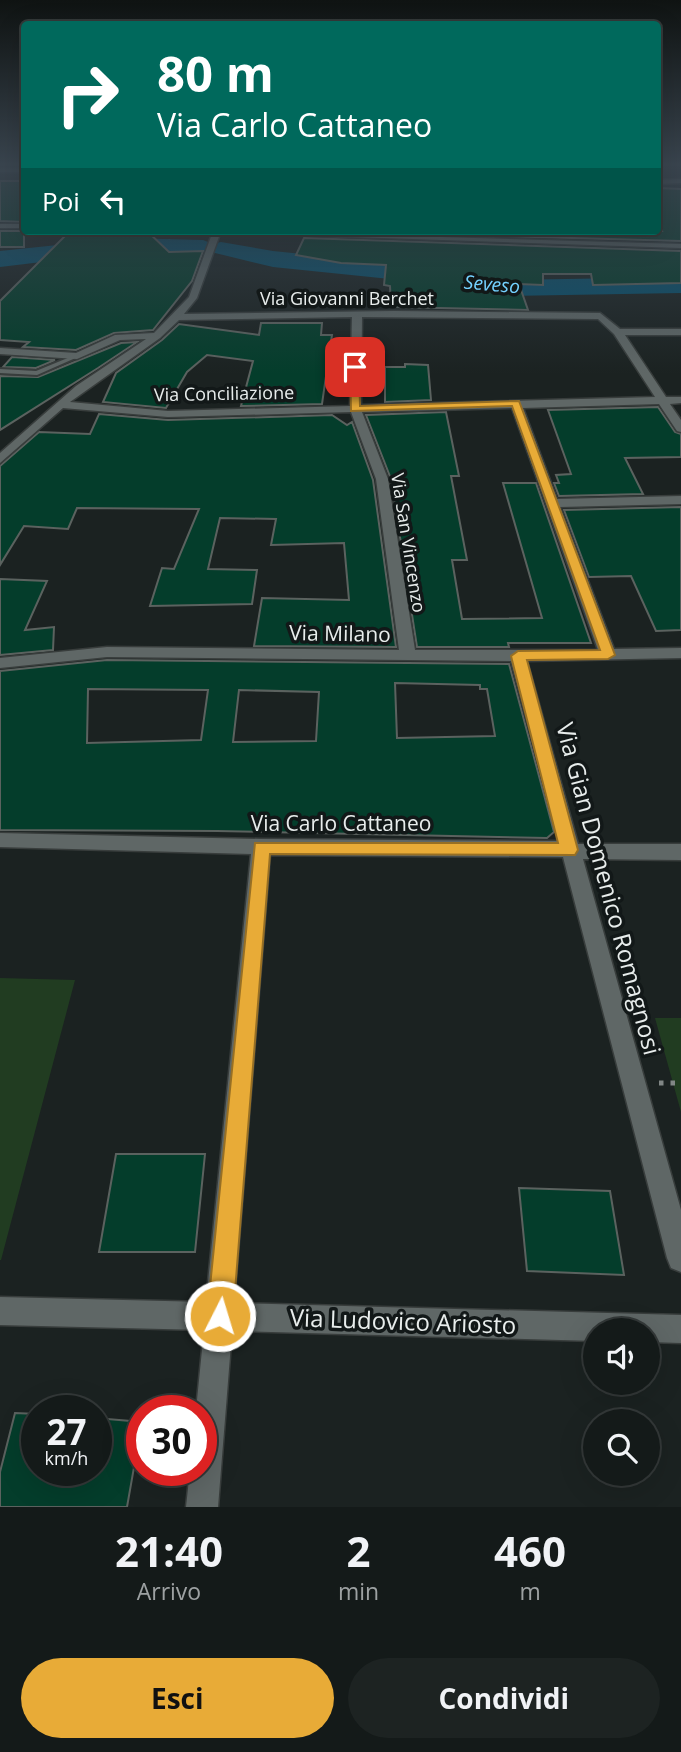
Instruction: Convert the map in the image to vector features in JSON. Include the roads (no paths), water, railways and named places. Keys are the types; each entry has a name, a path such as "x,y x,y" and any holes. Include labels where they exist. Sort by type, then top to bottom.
{"street":[{"path":"0,459 80,388 157,337 177,317 193,298 216,235"},
{"path":"508,235 595,243 681,246"},
{"path":"593,235 595,243"},
{"name":"Via Giovanni Berchet","path":"177,317 357,314 600,316 618,332"},
{"name":"Via San Vincenzo","path":"357,314 355,409 382,479 408,656"},
{"path":"618,332 681,332"},
{"path":"618,332 681,429"},
{"path":"0,351 77,356 118,337 157,337"},
{"name":"Via Conciliazione","path":"61,405 161,414 681,400"},
{"path":"516,403 608,655"},
{"path":"552,503 681,500"},
{"name":"Via Milano","path":"0,663 107,652 408,656 681,653"},
{"name":"Via Gian Domenico Romagnosi","path":"518,656 681,1258"},
{"name":"Via Carlo Cattaneo","path":"0,840 261,847 681,852"},
{"path":"202,1507 261,847"},
{"name":"Via Ludovico Ariosto","path":"0,1311 681,1329"}],"lane":[{"path":"0,371 37,373 77,356"}],"waterway":[{"name":"Seveso","path":"166,245 169,241"},
{"name":"Seveso","path":"0,259 125,245 203,247"},
{"name":"Seveso","path":"221,249 273,259 390,271 507,288 681,285"}]}
